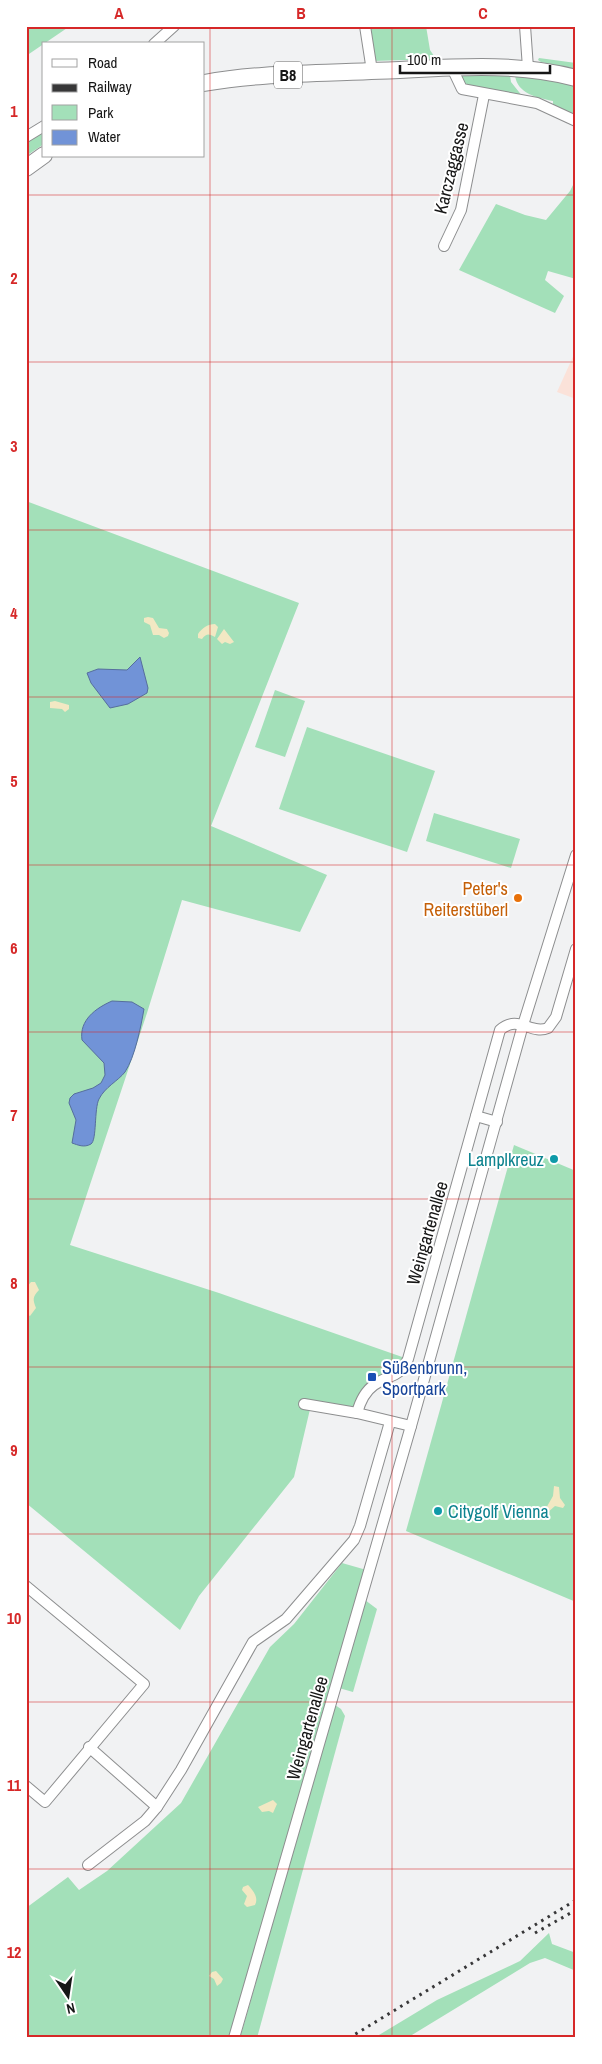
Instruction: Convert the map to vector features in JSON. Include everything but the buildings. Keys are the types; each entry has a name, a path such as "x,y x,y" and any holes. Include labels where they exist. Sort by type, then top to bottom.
{"main road":[{"name":"B8","path":"205,83 253,76 452,68 528,68 576,78"},
{"path":"26,168 42,156"}],"street":[{"path":"156,42 174,26"},
{"path":"365,26 372,71"},
{"path":"524,26 528,68"},
{"path":"452,68 462,89 484,95 537,103 576,121"},
{"name":"Karczaggasse","path":"444,246 461,210 484,95"},
{"path":"26,137 42,127"},
{"name":"Weingartenallee","path":"234,2038 411,1426 523,1025 574,868 576,855"},
{"name":"Weingartenallee","path":"357,1413 363,1396 375,1384 397,1375 404,1369 408,1359 500,1030 511,1024 544,1030 553,1022 576,949"},
{"path":"476,1116 497,1122"},
{"path":"304,1404 357,1413 411,1426"},
{"path":"88,1865 145,1821 157,1807 181,1770 253,1642 286,1619 354,1540 360,1526 390,1422"},
{"path":"26,1586 144,1684 45,1802 26,1786"},
{"path":"89,1748 157,1807"}],"shaded area":[{"path":"576,350 576,399 557,392"}],"green space":[{"path":"26,26 70,26 47,42 42,42 42,45 26,56"},
{"path":"369,26 426,26 430,50 436,59 373,61"},
{"path":"539,58 576,63 576,69 541,62 538,60"},
{"path":"510,75 511,82 523,97 470,87 464,83 460,76"},
{"path":"515,75 560,81 576,86 576,120 553,110 553,101 524,91 520,87"},
{"path":"42,131 42,145 26,156 26,141"},
{"path":"576,179 576,279 548,271 545,280 564,296 555,313 459,270 496,204 525,215 546,220 570,191"},
{"path":"26,501 299,603 211,826 327,875 300,932 182,900 147,1013 70,1245 219,1293 408,1359 375,1384 357,1413 311,1405 294,1477 199,1596 180,1630 26,1503"},
{"path":"275,690 305,701 285,757 255,747"},
{"path":"307,727 435,771 407,852 279,809"},
{"path":"434,813 520,839 511,868 426,841"},
{"name":"Citygolf Vienna","path":"514,1145 576,1171 576,1602 406,1531"},
{"path":"342,1563 370,1571 234,2038 26,2038 26,1908 68,1877 79,1890 107,1871 181,1803 270,1647 294,1624"},
{"path":"365,1600 377,1609 353,1692 339,1688"},
{"path":"335,1705 341,1709 345,1716 257,2038 240,2038"},
{"path":"549,1933 552,1944 576,1953 576,1971 545,1958 530,1963 407,2038 374,2038 437,2000 520,1961"}],"sand":[{"path":"144,618 153,618 159,628 167,629 168,636 164,638 159,635 153,635 150,625 144,622"},
{"path":"215,624 218,627 215,637 208,635 202,639 198,638 198,634 203,628"},
{"path":"224,629 234,642 222,644 217,639"},
{"path":"55,701 69,705 69,709 65,712 62,709 50,708 50,702"},
{"path":"31,1282 35,1282 39,1290 34,1299 36,1308 30,1316 26,1314 26,1288"},
{"path":"554,1486 559,1487 560,1498 565,1505 563,1508 555,1506 547,1513 545,1510 553,1496"},
{"path":"273,1800 277,1804 273,1813 269,1811 262,1812 258,1807"},
{"path":"248,1885 256,1897 256,1902 255,1905 247,1907 244,1904 247,1896 242,1890 243,1887"},
{"path":"216,1971 223,1979 217,1986 214,1979 209,1976 212,1972"}],"water":[{"path":"140,657 148,688 147,693 128,704 110,708 91,683 87,673 98,669 127,670"},
{"path":"112,1001 132,1002 144,1009 135,1050 129,1066 99,1099 93,1141 91,1144 83,1146 72,1143 76,1120 69,1103 70,1098 74,1094 93,1088 101,1083 105,1075 104,1063 82,1040 83,1026 95,1011"}],"railway":[{"path":"349,2038 576,1900"},
{"path":"535,1933 576,1910"}],"place":[{"name":"Peter's Reiterstüberl","path":"518,898"},
{"name":"Lamplkreuz","path":"554,1159"},
{"name":"Süßenbrunn, Sportpark","path":"372,1377"},
{"name":"Citygolf Vienna","path":"438,1511"}]}
